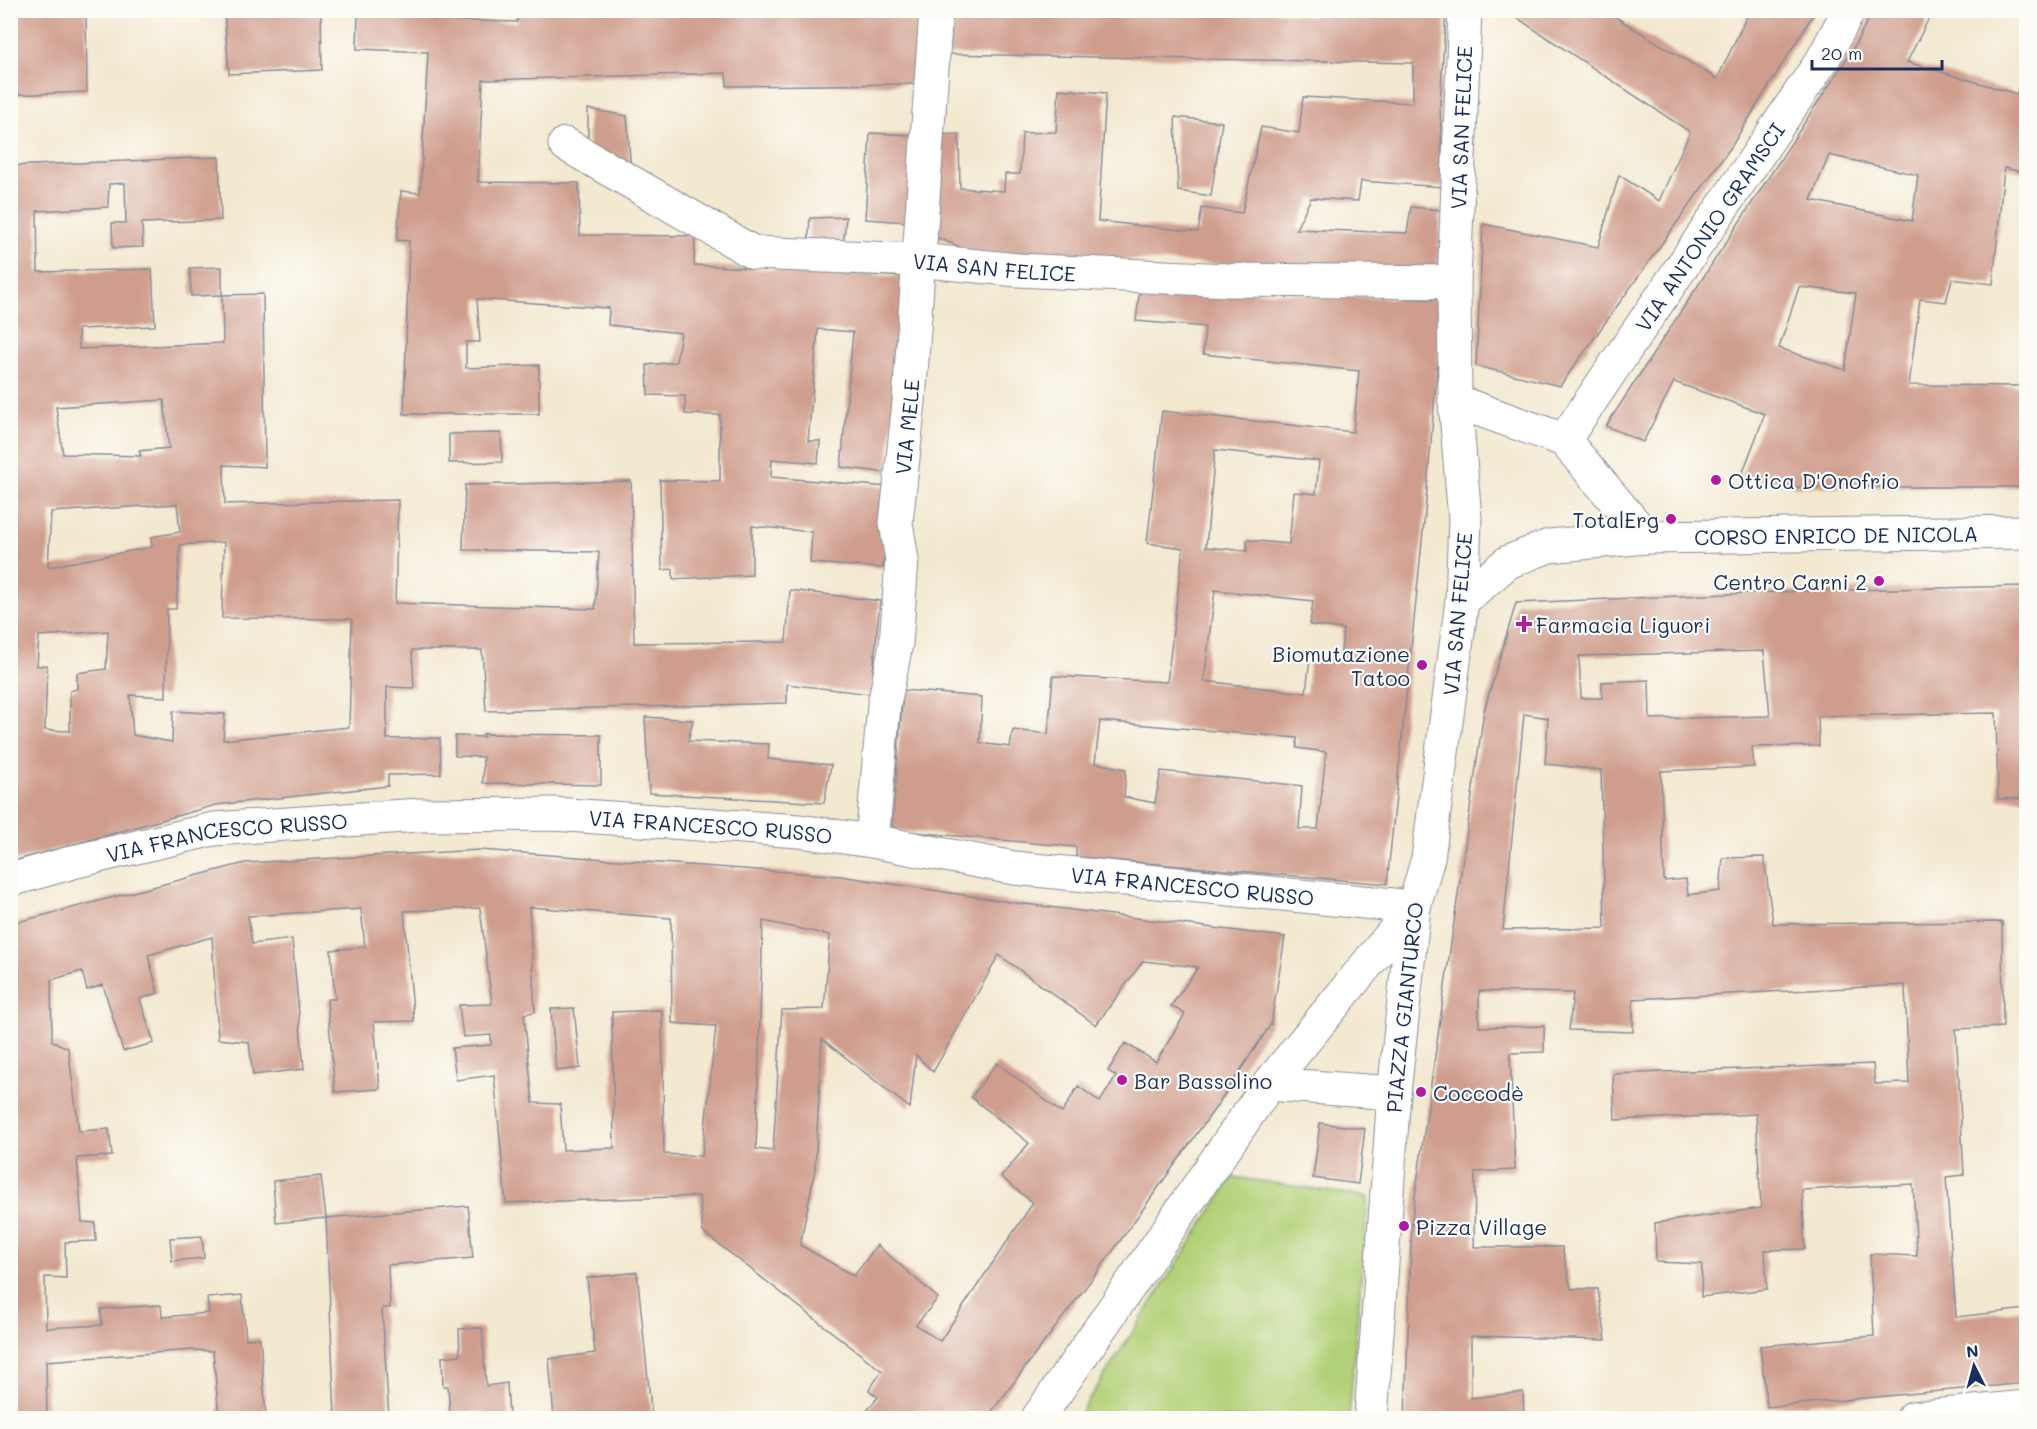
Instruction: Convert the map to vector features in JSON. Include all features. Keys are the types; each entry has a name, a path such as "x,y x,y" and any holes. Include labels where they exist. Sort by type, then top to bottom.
{"street":[{"name":"VIA MELE","path":"872,841 884,705 896,644 902,560 896,523 909,402 936,10"},
{"name":"VIA SAN FELICE","path":"1414,907 1428,858 1462,601 1465,519 1455,401 1454,282 1465,10"},
{"name":"VIA ANTONIO GRAMSCI","path":"1564,440 1823,60 1849,10"},
{"name":"VIA SAN FELICE","path":"565,144 754,253 917,260 1018,270 1228,280 1454,282"},
{"path":"1455,401 1564,440 1646,537"},
{"name":"CORSO ENRICO DE NICOLA","path":"1462,601 1508,562 1550,546 1646,537 2026,532"},
{"name":"VIA FRANCESCO RUSSO","path":"10,880 77,861 214,829 418,815 554,814 799,831 872,841 1014,868 1414,907"},
{"name":"PIAZZA GIANTURCO","path":"1038,1419 1269,1084 1414,907"},
{"name":"PIAZZA GIANTURCO","path":"1371,1419 1394,1093 1414,907"},
{"path":"1269,1084 1394,1093"},
{"path":"1913,1419 2026,1407"}],"green space":[{"path":"1233,1177 1368,1197 1349,1418 1077,1418"}],"building":[{"path":"10,10 86,10 87,92 10,95"},
{"path":"224,10 321,10 322,70 229,74"},
{"path":"358,10 433,10 433,20 517,22 518,10 924,10 917,84 727,86 726,73 483,80 478,182 579,183 580,235 695,236 694,265 907,277 887,473 841,467 853,332 818,329 808,441 820,441 818,463 772,459 771,477 888,487 883,568 810,563 812,532 752,526 752,575 673,579 673,569 662,570 660,480 720,481 720,415 685,414 685,396 648,395 647,365 676,362 681,333 608,325 609,308 477,299 480,342 466,342 466,368 539,365 539,414 404,414 409,241 397,240 401,191 420,193 428,52 357,49"},
{"path":"948,10 1268,10 1312,16 1313,10 1446,10 1440,104 1443,187 1361,181 1358,201 1311,198 1296,229 1407,233 1411,207 1441,210 1437,274 975,253 931,235 934,135 959,134 960,188 1004,191 1005,174 1020,174 1022,133 1056,132 1059,89 1106,93 1098,221 1198,232 1202,208 1242,213 1261,127 1299,133 1303,97 1413,103 1413,63 944,54"},
{"path":"1505,10 1604,10 1717,79 1750,10 1816,10 1731,147 1560,386 1476,366 1483,224 1598,247 1619,175 1659,201 1690,132"},
{"path":"1873,10 1933,10 1907,62 2017,94 2026,67 2026,173 2004,168 1993,284 1952,279 1946,302 1920,299 1909,385 2026,386 2026,487 1798,487 1741,477 1765,414 1674,382 1643,442 1606,426 1854,47","holes":["1829,155 1918,175 1912,221 1811,200","1799,287 1856,293 1845,370 1779,348"]},
{"path":"588,109 627,116 631,173 588,154"},
{"path":"1175,117 1222,122 1211,196 1178,191"},
{"path":"870,133 913,135 908,222 865,219"},
{"path":"219,157 221,220 142,223 143,247 113,248 112,223 126,223 125,183 109,184 108,207 37,211 38,272 152,269 155,326 78,329 79,349 223,343 222,295 263,294 265,467 224,465 225,504 398,500 395,603 595,609 599,552 463,550 465,485 631,481 634,643 786,642 790,590 880,601 871,694 787,684 787,703 486,711 482,650 412,650 414,688 387,687 387,739 440,738 441,774 388,775 388,786 216,805 10,862 10,166","holes":["164,400 169,448 139,451 141,456 63,454 56,407","177,504 180,532 151,537 152,547 48,567 51,512","224,542 222,618 352,619 349,727 223,740 225,714 173,711 172,742 133,735 130,695 166,697 167,609 176,609 180,545","108,631 106,669 77,673 77,689 70,691 70,731 45,730 47,665 37,666 39,636"]},
{"path":"846,217 843,248 808,246 810,218"},
{"path":"222,267 222,295 191,296 190,268"},
{"path":"1140,287 1443,300 1425,512 1387,884 1076,857 1076,847 892,830 903,690 982,697 980,743 1010,747 1013,730 1048,734 1053,676 1167,682 1183,548 1147,543 1162,411 1353,432 1359,371 1203,354 1205,327 1136,321","holes":["1215,450 1319,461 1316,494 1294,492 1289,544 1247,540 1247,551 1206,547","1215,590 1313,601 1310,625 1343,629 1340,662 1310,658 1306,693 1204,681","1100,721 1297,738 1297,748 1326,752 1318,829 1299,829 1302,786 1161,771 1155,803 1124,797 1126,769 1095,763"]},
{"path":"501,433 502,462 449,463 449,434"},
{"path":"2026,586 2026,798 1998,799 1996,713 1818,716 1819,746 1752,747 1754,767 1661,771 1664,881 1686,879 1688,895 1720,891 1723,858 1764,857 1773,924 2002,922 2003,1027 1956,1029 1964,1175 1946,1177 1956,1317 2026,1309 2026,1383 1767,1407 1760,1346 1874,1336 1870,1254 1917,1256 1913,1184 1802,1190 1805,1249 1765,1250 1767,1289 1701,1297 1702,1264 1656,1262 1655,1223 1761,1208 1756,1114 1615,1120 1613,1074 1873,1064 1875,1084 1909,1083 1905,985 1633,999 1633,1032 1569,1030 1573,993 1479,991 1479,1027 1544,1026 1544,1052 1510,1053 1515,1170 1475,1172 1474,1247 1562,1247 1571,1289 1598,1289 1606,1340 1471,1336 1471,1398 1523,1392 1524,1418 1405,1418 1412,1218 1484,711 1516,603 1801,591","holes":["1764,651 1770,716 1650,719 1649,680 1602,682 1602,698 1581,698 1579,656","1524,714 1548,718 1545,764 1601,770 1605,928 1503,930"]},
{"path":"645,717 693,720 688,741 769,744 768,759 831,765 824,803 649,793"},
{"path":"483,734 601,735 601,785 483,783 483,757 455,756 455,736 484,737"},
{"path":"480,850 841,876 1009,902 1285,937 1271,1024 1216,1107 1110,1255 987,1418 861,1418 878,1397 869,1390 882,1371 703,1232 699,1196 506,1203 494,1075 456,1080 452,1048 491,1045 491,1035 463,1037 459,1005 492,1004 480,908 404,911 414,1021 374,1022 380,1089 335,1092 327,999 335,999 331,950 365,947 361,909 248,916 252,944 292,939 304,1069 253,1075 249,1042 218,1039 212,937 148,955 158,993 140,999 154,1043 123,1051 103,985 87,990 82,971 51,980 52,1041 68,1048 79,1131 109,1129 112,1156 77,1158 82,1222 95,1223 96,1241 65,1242 66,1278 45,1277 46,1328 102,1325 101,1309 161,1305 162,1317 209,1313 207,1298 242,1295 246,1339 260,1338 266,1416 278,1415 278,1418 219,1418 213,1351 193,1350 46,1361 47,1418 10,1418 10,924 245,863","holes":["529,907 671,918 672,1023 716,1026 702,1156 664,1154 662,1010 612,1012 614,1148 563,1150 560,1104 533,1103 524,1014 535,1012","763,921 830,935 824,1009 782,1010 773,1151 756,1149","999,955 1096,1025 1143,961 1198,967 1171,1006 1185,1014 1156,1062 1125,1043 1108,1071 1116,1076 1100,1102 1078,1086 1062,1113 997,1063 971,1097 1029,1143 1001,1177 1033,1203 940,1341 916,1325 938,1298 877,1245 854,1276 800,1245 815,1170 822,1039 910,1108 916,1055 933,1072"]},
{"path":"574,1008 580,1068 556,1071 551,1009"},
{"path":"1320,1123 1365,1129 1358,1184 1313,1178"},
{"path":"321,1176 326,1218 276,1223 273,1181"},
{"path":"468,1206 473,1258 388,1265 390,1308 382,1308 389,1418 335,1418 326,1218"},
{"path":"202,1236 204,1258 172,1261 170,1238"},
{"path":"637,1272 652,1418 554,1418 549,1359 595,1353 587,1278"},
{"path":"482,1328 486,1386 507,1383 509,1418 488,1418 487,1412 450,1413 448,1386 443,1386 442,1357 460,1355 459,1329"}],"place":[{"name":"Ottica D'Onofrio","path":"1716,480"},
{"name":"TotalErg","path":"1671,519"},
{"name":"Centro Carni 2","path":"1879,581"},
{"name":"Farmacia Liguori","path":"1524,624"},
{"name":"Biomutazione Tatoo","path":"1422,665"},
{"name":"Bar Bassolino","path":"1122,1080"},
{"name":"Coccodè","path":"1421,1092"},
{"name":"Pizza Village","path":"1404,1226"}]}
